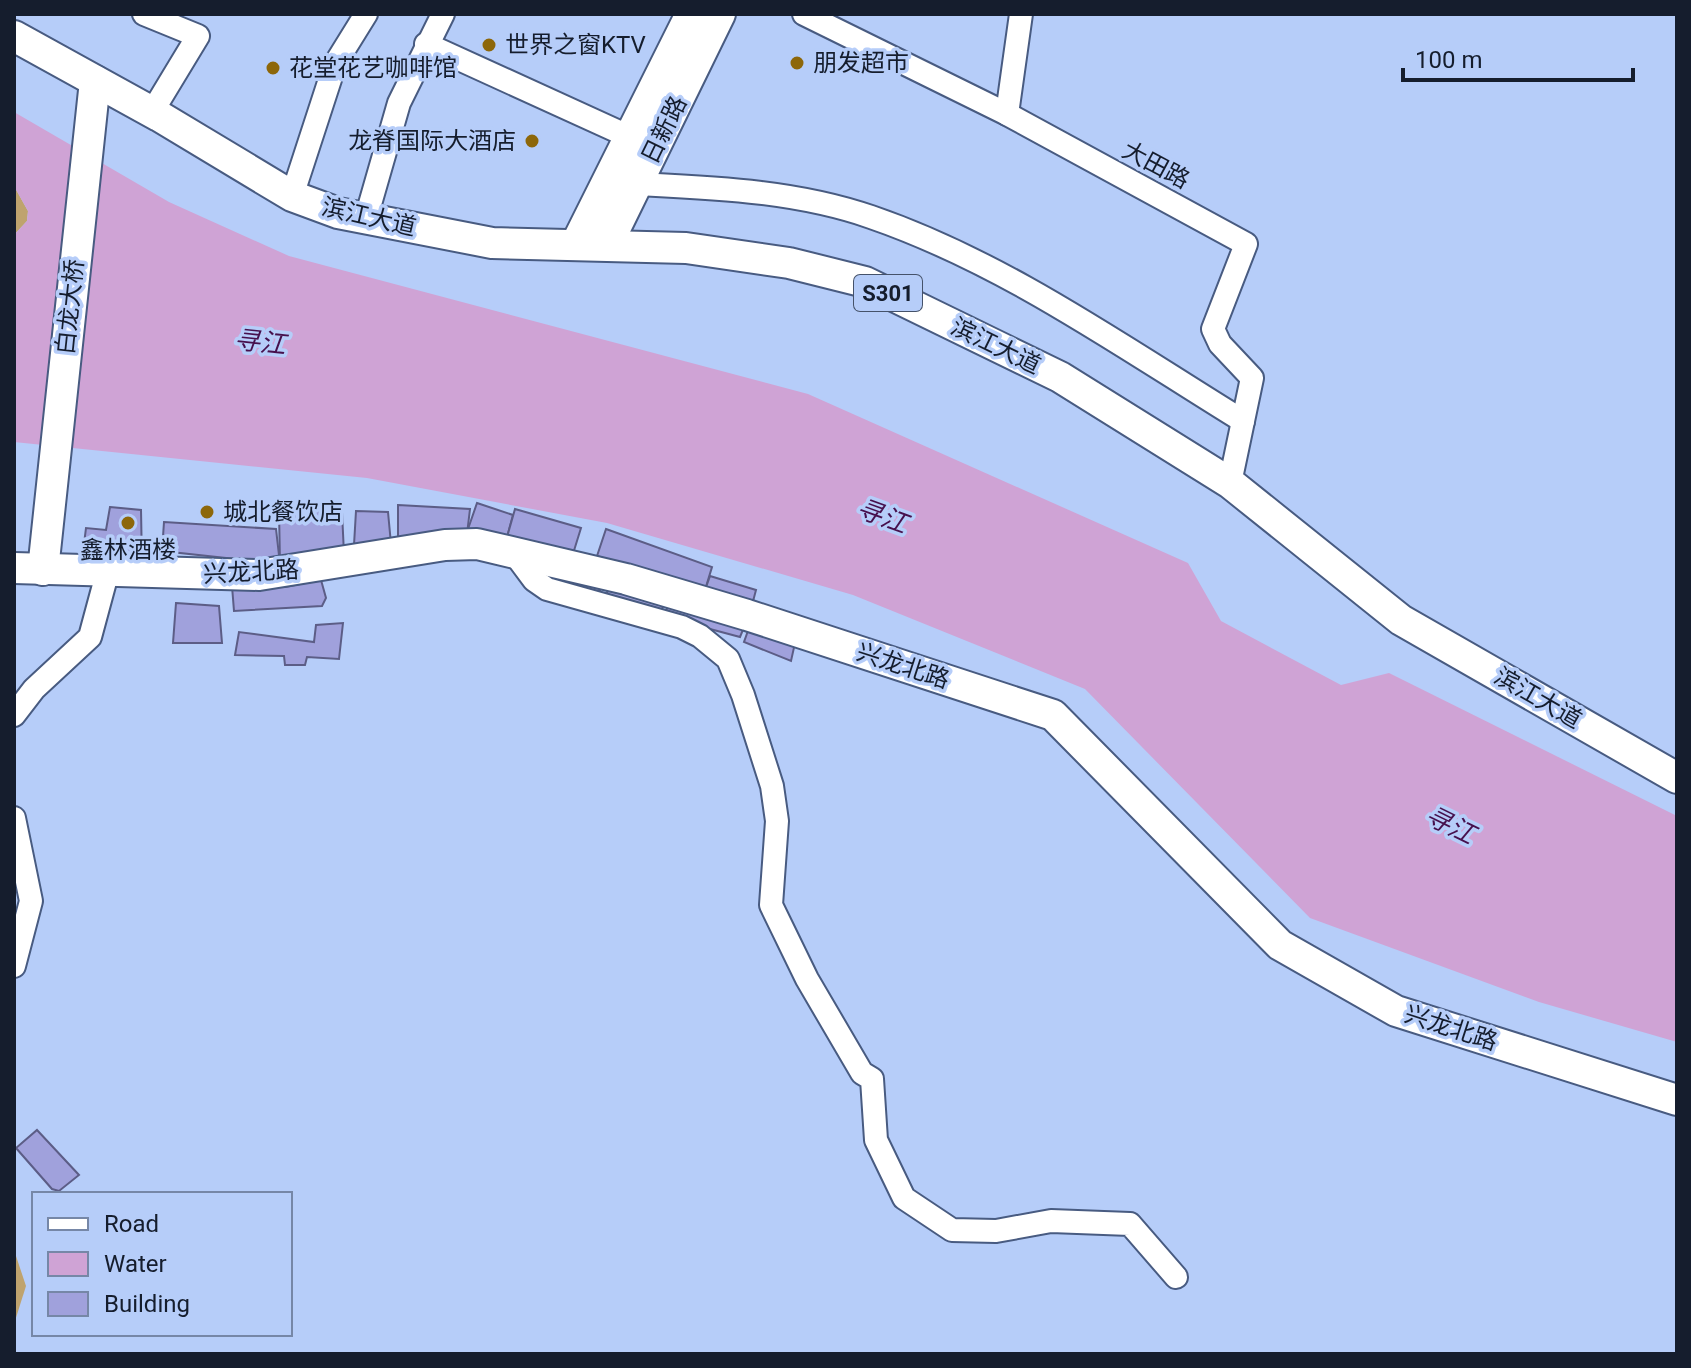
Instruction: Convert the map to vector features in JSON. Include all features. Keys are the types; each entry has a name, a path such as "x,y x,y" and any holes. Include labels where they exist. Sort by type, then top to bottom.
{"main road":[{"name":"日新路","path":"576,244 691,14"},
{"name":"日新路","path":"607,245 720,14"},
{"name":"滨江大道","path":"14,36 152,112 292,196 338,213 492,243 701,250 789,263 865,282 1060,377 1230,483 1401,620 1677,778"},
{"name":"白龙大桥","path":"29,569 51,485 95,81"},
{"name":"兴龙北路","path":"29,569 107,574 259,575 445,545 477,544 626,579 747,615 1053,715 1280,945 1396,1011 1677,1100"}],"street":[{"path":"144,14 198,36 152,112"},
{"path":"292,196 332,71 366,14"},
{"path":"366,218 399,103 443,14"},
{"name":"大田路","path":"804,14 1007,114 1246,244 1213,329 1220,344 1252,378 1230,483"},
{"path":"1007,114 1021,14"},
{"path":"426,44 630,137"},
{"path":"637,184 780,195 869,216 911,232 1047,300 1243,421"},
{"path":"514,553 534,580 547,589 682,627 700,636 728,659 772,786 777,821 771,905 822,1006 862,1073 872,1079 876,1140 904,1198 952,1230 996,1231 1051,1221 1130,1224 1176,1277"},
{"path":"14,715 34,689 90,637 107,574"},
{"path":"14,818 31,901 14,966"}],"shaded area":[{"path":"14,186 28,211 27,221 14,235"},
{"path":"14,1250 26,1286 14,1324"}],"water":[{"name":"寻江","path":"14,112 169,202 289,256 808,394 1188,563 1221,621 1341,685 1389,673 1677,816 1677,1042 1539,1002 1310,918 1085,689 853,595 607,523 367,478 14,442 14,235 27,221 28,211 14,186"}],"building":[{"path":"477,503 513,515 506,541 468,529"},
{"path":"398,505 470,509 467,534 398,537"},
{"path":"110,507 141,510 142,563 92,561 92,545 84,544 86,528 106,530"},
{"path":"515,509 581,528 572,557 507,537"},
{"path":"279,510 342,512 344,554 280,564"},
{"path":"356,511 388,512 391,544 354,545"},
{"path":"164,522 276,529 280,564 162,551"},
{"path":"606,529 712,567 705,590 597,556"},
{"path":"547,570 602,584 597,599 543,585"},
{"path":"710,576 756,590 751,609 704,593"},
{"path":"321,580 326,598 322,606 234,611 232,586 285,587"},
{"path":"609,586 664,602 660,617 605,600"},
{"path":"176,603 219,606 222,643 173,643"},
{"path":"668,603 745,625 740,637 665,617"},
{"path":"343,623 339,659 307,657 305,665 285,665 284,656 235,655 239,632 314,642 316,625"},
{"path":"749,628 795,643 791,661 744,642"},
{"path":"37,1130 79,1175 59,1191 52,1189 16,1148"}],"place":[{"name":"世界之窗KTV","path":"489,45"},
{"name":"朋发超市","path":"797,63"},
{"name":"花堂花艺咖啡馆","path":"273,68"},
{"name":"龙脊国际大酒店","path":"532,141"},
{"name":"城北餐饮店","path":"207,512"},
{"name":"鑫林酒楼","path":"128,523"}]}
